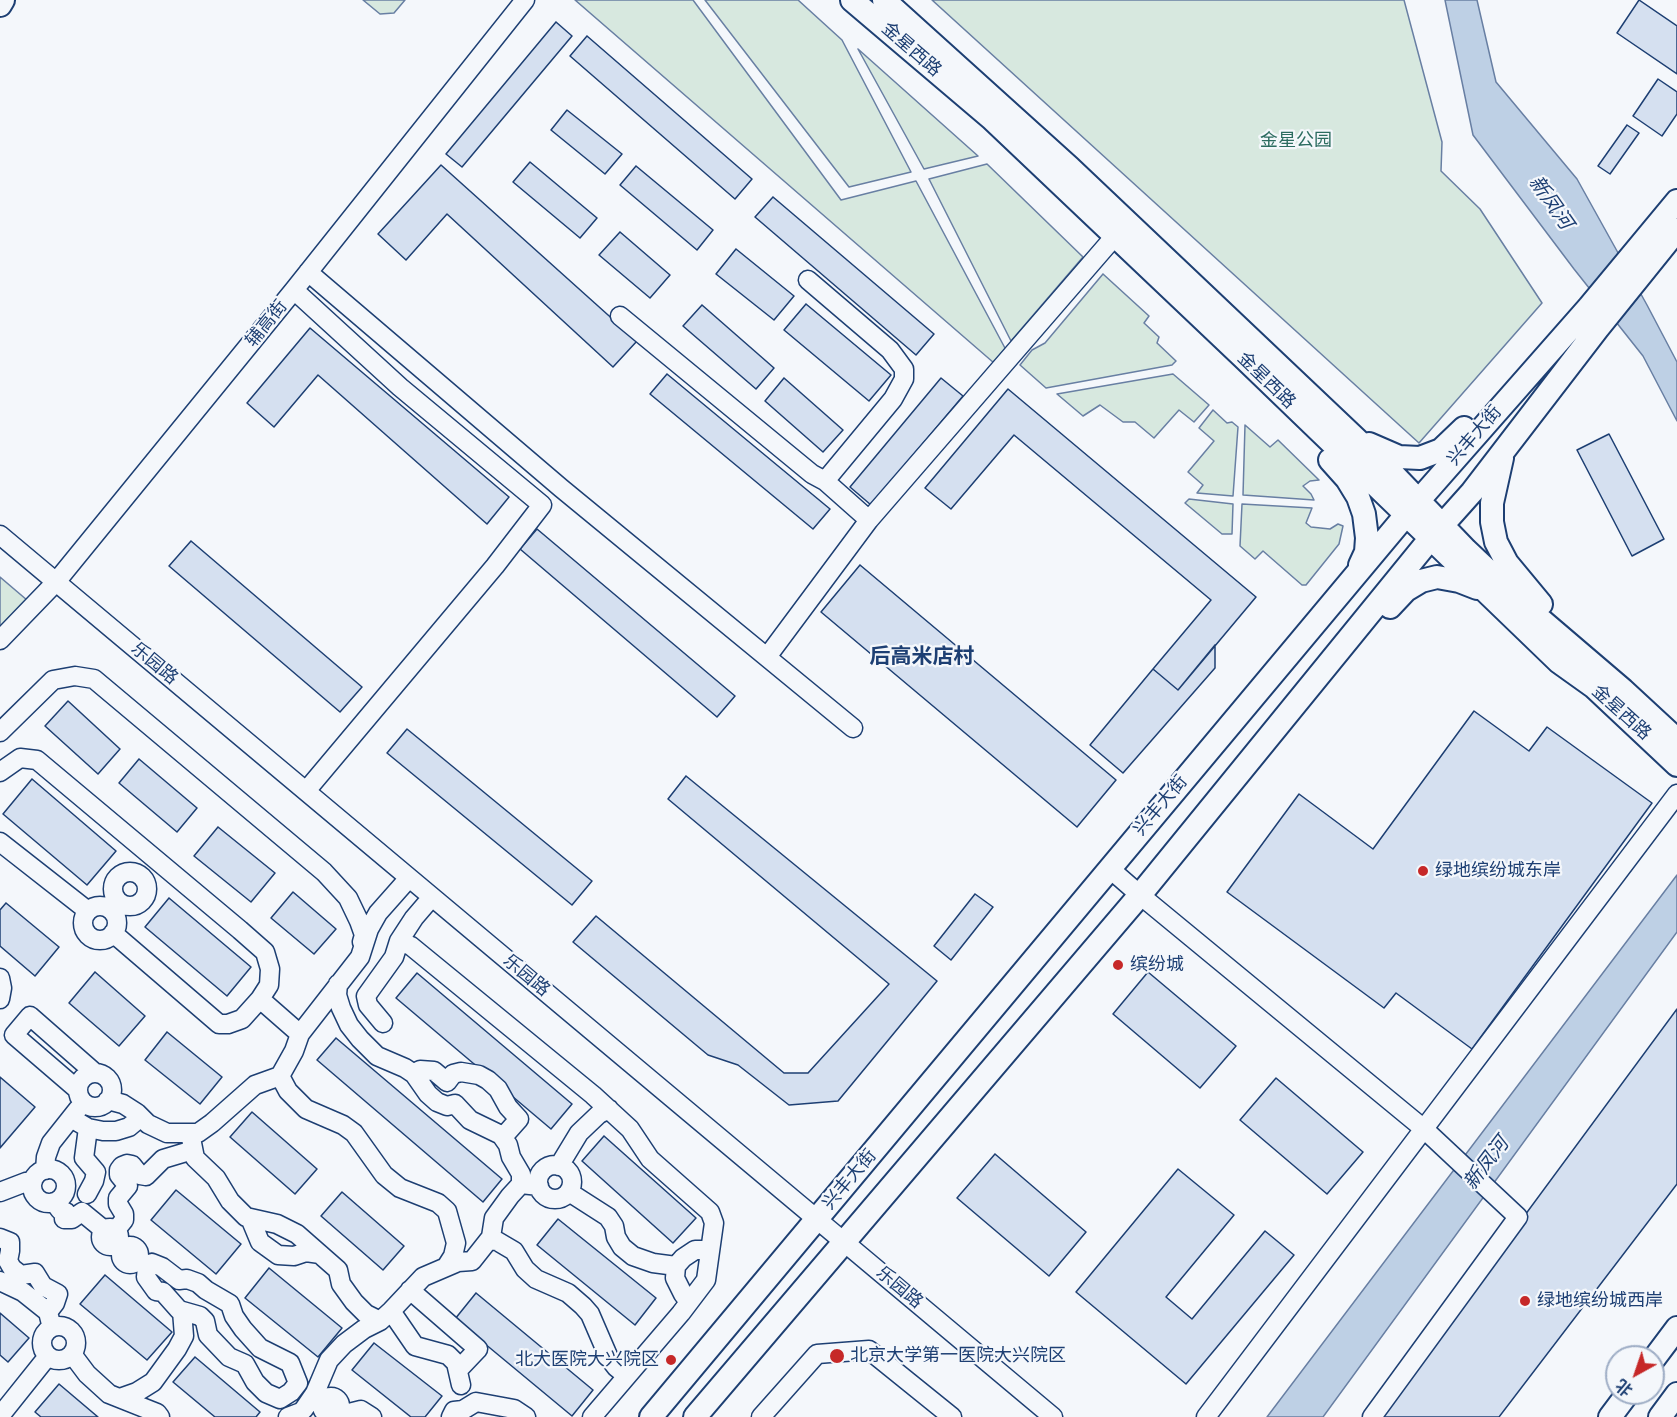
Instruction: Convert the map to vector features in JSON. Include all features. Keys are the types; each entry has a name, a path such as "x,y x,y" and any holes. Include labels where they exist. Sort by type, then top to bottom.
{"main road":[{"path":"0,4 3,0"},
{"name":"金星西路","path":"852,0 991,118 1277,390 1436,532 1568,642 1677,740"},
{"name":"金星西路","path":"884,0 1061,160 1394,475 1412,509"},
{"name":"兴丰大街","path":"694,1417 1140,895 1436,532 1472,492 1598,328 1649,251 1677,201"},
{"name":"兴丰大街","path":"651,1417 1412,509 1590,307 1649,251 1677,230"},
{"path":"1350,433 1399,457 1420,458 1441,450 1462,430 1501,385 1534,368"},
{"path":"1277,390 1290,418 1347,479 1358,497 1364,514 1367,538 1366,552 1356,574"},
{"path":"1504,450 1492,503 1492,522 1496,542 1507,563 1568,642"},
{"name":"金星西路","path":"1436,532 1485,591 1558,662 1594,687 1677,765"},
{"path":"1338,653 1361,640 1406,590 1421,581 1437,577 1459,581 1485,591"},
{"path":"1664,1345 1677,1328"},
{"path":"1660,1417 1677,1394"}],"street":[{"name":"辅高街","path":"0,640 56,582 294,290 525,0"},
{"path":"767,657 869,520 1115,237"},
{"path":"308,272 561,488 853,728"},
{"path":"808,280 890,350 904,369 904,379 893,399 825,481"},
{"path":"294,290 400,387 542,505 495,566 306,791"},
{"path":"620,316 812,474 825,481 869,520"},
{"name":"乐园路","path":"0,535 1053,1417"},
{"path":"0,732 53,680 75,676 94,679 324,872 348,898 359,921 364,935 360,957"},
{"path":"0,772 20,758 37,760 265,952 270,969 268,985 260,999 242,1019 228,1024 219,1024 113,933"},
{"path":"1206,1417 1677,794"},
{"path":"0,842 88,911"},
{"path":"115,907 98,907 88,911 83,927 89,936 94,939 104,939 113,933 116,923 115,882 123,874 139,875 153,856"},
{"path":"1109,868 1424,1129 1518,1217 1372,1417"},
{"path":"82,1212 124,1246 152,1263 162,1266 179,1280 187,1279 198,1283 230,1304 238,1322 260,1348 290,1363 298,1383 291,1392 280,1399 266,1393 255,1382 245,1364 229,1357 206,1328 200,1316 179,1310 163,1292 156,1291 124,1246 124,1214 118,1204 118,1198 128,1186 119,1175 119,1170 122,1166 132,1165 140,1175 146,1176 163,1159 191,1142 198,1133 255,1085 280,1076 294,1051 300,1034 360,957 369,929 378,913 410,878"},
{"path":"383,1023 368,1005 366,996 394,957 399,941 414,918 432,897"},
{"path":"399,941 419,952 609,1109 630,1129 650,1160 710,1212 714,1223 706,1280 592,1417"},
{"path":"0,978 2,988 0,999"},
{"path":"338,984 337,995 341,1008 349,1025 360,1039 377,1056 414,1074 428,1094 437,1102 447,1106 455,1104"},
{"path":"260,999 300,1034"},
{"path":"30,1016 95,1073 108,1080 111,1090 108,1100 99,1106 94,1107 84,1103 79,1095 14,1035 30,1016"},
{"path":"296,1413 315,1393 329,1360 344,1344 385,1316 423,1277 458,1262 472,1261 489,1240 494,1218 521,1184 521,1174 503,1137 470,1120 455,1104 453,1089 434,1071 420,1070 414,1074"},
{"path":"447,1082 453,1074 461,1072 479,1075 498,1089 508,1107 519,1119 503,1137"},
{"path":"0,1192 26,1182 39,1176 53,1170 58,1172 65,1181 66,1188 62,1196 48,1203 38,1199 33,1190 39,1176 51,1143 77,1111 83,1078 95,1073"},
{"path":"280,1076 288,1090 306,1109 343,1125 354,1133 384,1175 400,1188 438,1203 447,1211 456,1243 453,1256 446,1266"},
{"path":"108,1100 123,1104 141,1116 148,1124 191,1142"},
{"path":"559,1166 579,1133 599,1114 609,1109"},
{"path":"71,1118 88,1128 116,1131 129,1127 141,1116"},
{"path":"54,1202 60,1210 66,1212 64,1219 72,1219 82,1212 96,1172 84,1158 88,1128"},
{"path":"191,1142 195,1158 216,1178 230,1201 253,1226 268,1249 278,1255 297,1255 306,1252 320,1254"},
{"path":"554,1165 559,1166 564,1168 571,1177 569,1192 560,1198 549,1198 541,1191 539,1180 544,1170 554,1165"},
{"path":"521,1184 539,1186"},
{"path":"66,1188 72,1190 77,1197 87,1194"},
{"path":"569,1192 608,1217 615,1226 616,1237 622,1247 633,1256 653,1263 676,1266"},
{"path":"253,1226 277,1224 297,1234 338,1270 341,1284 366,1314 385,1316 415,1346 448,1355 456,1363 460,1377 474,1393 476,1402"},
{"path":"0,1238 10,1242 8,1261 12,1268 21,1275 35,1274 43,1286 58,1294 50,1320 42,1341 42,1347 48,1356 58,1360 69,1357 76,1344 72,1333 50,1320 23,1292 0,1281"},
{"path":"489,1240 497,1241 514,1251 525,1269 536,1279 568,1293 582,1306 590,1314 609,1358 627,1376"},
{"path":"689,1302 675,1278 676,1266 695,1250 710,1250"},
{"path":"410,1290 477,1348 449,1398 449,1405 453,1414 471,1407 476,1402"},
{"path":"184,1330 195,1338 203,1339 206,1328 215,1321 220,1313 219,1298"},
{"path":"120,1398 137,1392 153,1382 177,1349 184,1336 182,1311"},
{"path":"761,1417 818,1354 869,1350 952,1417"},
{"path":"72,1354 87,1374 109,1394 157,1413 160,1417"},
{"path":"1,1416 48,1356"},
{"path":"322,1376 327,1377 336,1391 332,1406"},
{"path":"476,1402 514,1409 526,1417"},
{"path":"296,1413 316,1413 332,1406"},
{"path":"332,1406 346,1417 349,1413 361,1410 372,1417"}],"green space":[{"path":"363,0 405,0 394,13 380,14"},
{"path":"575,0 693,0 841,200 916,181 1006,350 994,363"},
{"path":"705,0 798,0 842,40 911,172 849,187"},
{"name":"金星公园","path":"932,0 1404,0 1442,142 1441,171 1480,209 1542,303 1419,443"},
{"path":"858,49 978,156 924,169"},
{"path":"987,164 1083,257 1011,341 929,179"},
{"path":"1103,274 1149,316 1144,323 1159,337 1157,343 1176,361 1172,365 1046,388 1020,365 1032,350 1045,343"},
{"path":"1173,374 1209,405 1194,422 1179,410 1154,438 1135,422 1123,422 1100,405 1083,416 1057,394"},
{"path":"1213,410 1227,423 1232,422 1238,427 1233,496 1197,493 1203,485 1188,472 1214,441 1199,428"},
{"path":"1245,425 1270,447 1278,440 1319,480 1310,481 1303,486 1314,500 1243,495"},
{"path":"1189,499 1233,504 1232,534 1222,534 1185,503"},
{"path":"1242,504 1312,508 1306,523 1311,527 1330,529 1338,524 1343,526 1339,544 1306,585 1302,585 1263,551 1255,559 1240,546"},
{"path":"0,577 34,606 0,640"}],"water":[{"name":"新凤河","path":"1445,0 1477,0 1496,82 1577,179 1647,305 1677,362 1677,421 1643,356 1473,135"},
{"name":"新凤河","path":"1677,875 1677,932 1323,1417 1267,1417"}],"building":[{"path":"1639,0 1677,26 1677,74 1617,33"},
{"path":"556,22 572,36 462,167 446,154"},
{"path":"587,36 752,179 735,199 570,56"},
{"path":"1658,79 1677,92 1677,114 1662,136 1633,116"},
{"path":"567,110 622,154 605,174 551,130"},
{"path":"1627,125 1639,133 1610,174 1598,166"},
{"path":"530,162 597,218 580,238 513,182"},
{"path":"441,165 637,341 613,367 447,214 406,260 378,234"},
{"path":"636,166 713,230 697,250 620,185"},
{"path":"773,197 934,334 916,355 755,217"},
{"path":"620,232 670,275 650,298 599,255"},
{"path":"736,249 794,296 774,320 716,274"},
{"path":"806,304 891,375 869,401 784,330"},
{"path":"702,305 774,368 756,389 683,326"},
{"path":"310,328 509,497 487,524 318,375 274,427 247,403"},
{"path":"667,374 830,509 813,529 650,394"},
{"path":"784,378 843,430 823,452 765,401"},
{"path":"941,378 963,396 871,505 850,487"},
{"path":"1008,389 1256,597 1178,690 1153,669 1211,600 1014,435 951,509 925,488"},
{"path":"1609,434 1664,539 1632,556 1577,450"},
{"path":"537,529 735,696 717,717 520,549"},
{"path":"191,541 362,687 340,712 169,566"},
{"path":"860,565 1116,780 1077,827 821,612"},
{"path":"1215,645 1215,668 1123,773 1090,745 1153,669 1178,690"},
{"path":"68,701 120,749 98,774 45,726"},
{"name":"绿地缤纷城东岸","path":"1474,711 1529,751 1547,727 1652,803 1472,1049 1396,993 1384,1008 1227,892 1299,794 1373,849"},
{"path":"407,729 592,881 572,905 387,753"},
{"path":"139,759 197,808 177,832 119,783"},
{"path":"686,776 937,981 838,1101 789,1105 738,1065 708,1055 573,942 596,916 784,1073 808,1073 889,984 668,799"},
{"path":"32,779 116,851 87,885 3,814"},
{"path":"218,827 275,873 251,902 194,856"},
{"path":"293,892 336,929 314,954 271,918"},
{"path":"975,894 993,907 951,960 934,946"},
{"path":"169,898 251,967 227,996 145,927"},
{"path":"6,903 59,947 35,976 0,946 0,910"},
{"path":"95,972 145,1016 119,1046 69,1003"},
{"path":"1148,972 1236,1046 1200,1088 1113,1014"},
{"path":"417,973 572,1104 551,1129 396,998"},
{"name":"绿地缤纷城西岸","path":"1677,1009 1677,1184 1499,1417 1376,1417"},
{"path":"167,1032 222,1077 200,1104 145,1060"},
{"path":"336,1038 502,1179 483,1202 317,1060"},
{"path":"0,1077 35,1107 0,1148"},
{"path":"1276,1078 1363,1152 1327,1194 1240,1120"},
{"path":"252,1112 317,1169 295,1194 230,1137"},
{"path":"604,1136 696,1218 673,1243 582,1161"},
{"path":"995,1154 1086,1232 1049,1276 957,1198"},
{"path":"1178,1169 1234,1215 1166,1297 1192,1319 1265,1231 1294,1255 1186,1384 1076,1292"},
{"path":"176,1190 241,1244 216,1274 151,1220"},
{"path":"342,1192 404,1246 383,1270 321,1216"},
{"path":"558,1219 656,1298 635,1325 537,1245"},
{"path":"269,1268 342,1328 318,1357 245,1298"},
{"path":"105,1275 172,1332 147,1360 80,1304"},
{"path":"476,1293 593,1390 572,1416 455,1319"},
{"path":"0,1313 29,1338 8,1362 0,1355"},
{"path":"374,1343 442,1396 425,1417 411,1417 352,1370"},
{"path":"195,1357 260,1412 256,1417 215,1417 173,1382"},
{"path":"59,1384 98,1417 41,1417 35,1412"}],"place":[{"name":"绿地缤纷城东岸","path":"1423,871"},
{"name":"缤纷城","path":"1118,965"},
{"name":"绿地缤纷城西岸","path":"1525,1301"},
{"name":"北京大学第一医院大兴院区","path":"837,1356"},
{"name":"北大医院大兴院区","path":"671,1360"}],"district":[{"name":"后高米店村","path":"922,658"}]}
